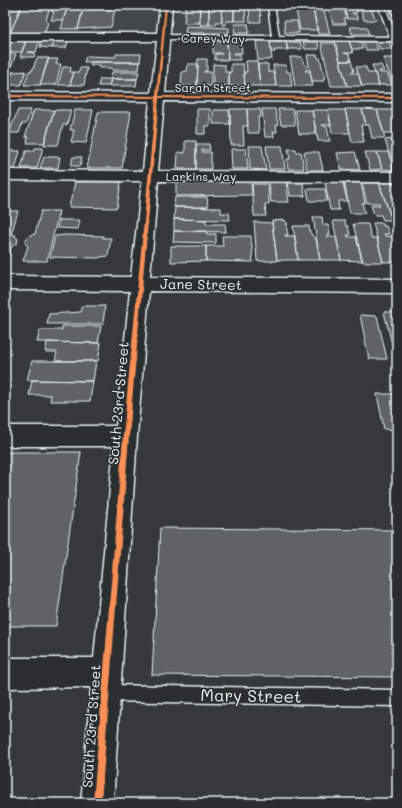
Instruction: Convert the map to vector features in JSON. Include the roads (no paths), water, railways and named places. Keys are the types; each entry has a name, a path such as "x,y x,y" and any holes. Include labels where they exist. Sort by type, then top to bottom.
{"street":[{"name":"South 23rd Street","path":"97,803 126,436 166,5"},
{"name":"Carey Way","path":"5,37 163,37"},
{"name":"Sarah Street","path":"5,96 397,98"},
{"name":"Larkins Way","path":"5,176 397,177"},
{"name":"Jane Street","path":"5,282 397,286"},
{"path":"5,436 126,436"},
{"name":"Mary Street","path":"5,673 106,683"}],"lane":[{"path":"271,5 276,38"},
{"path":"381,5 396,39"},
{"name":"Carey Way","path":"163,37 396,39"},
{"name":"Mary Street","path":"106,683 397,698"}]}
